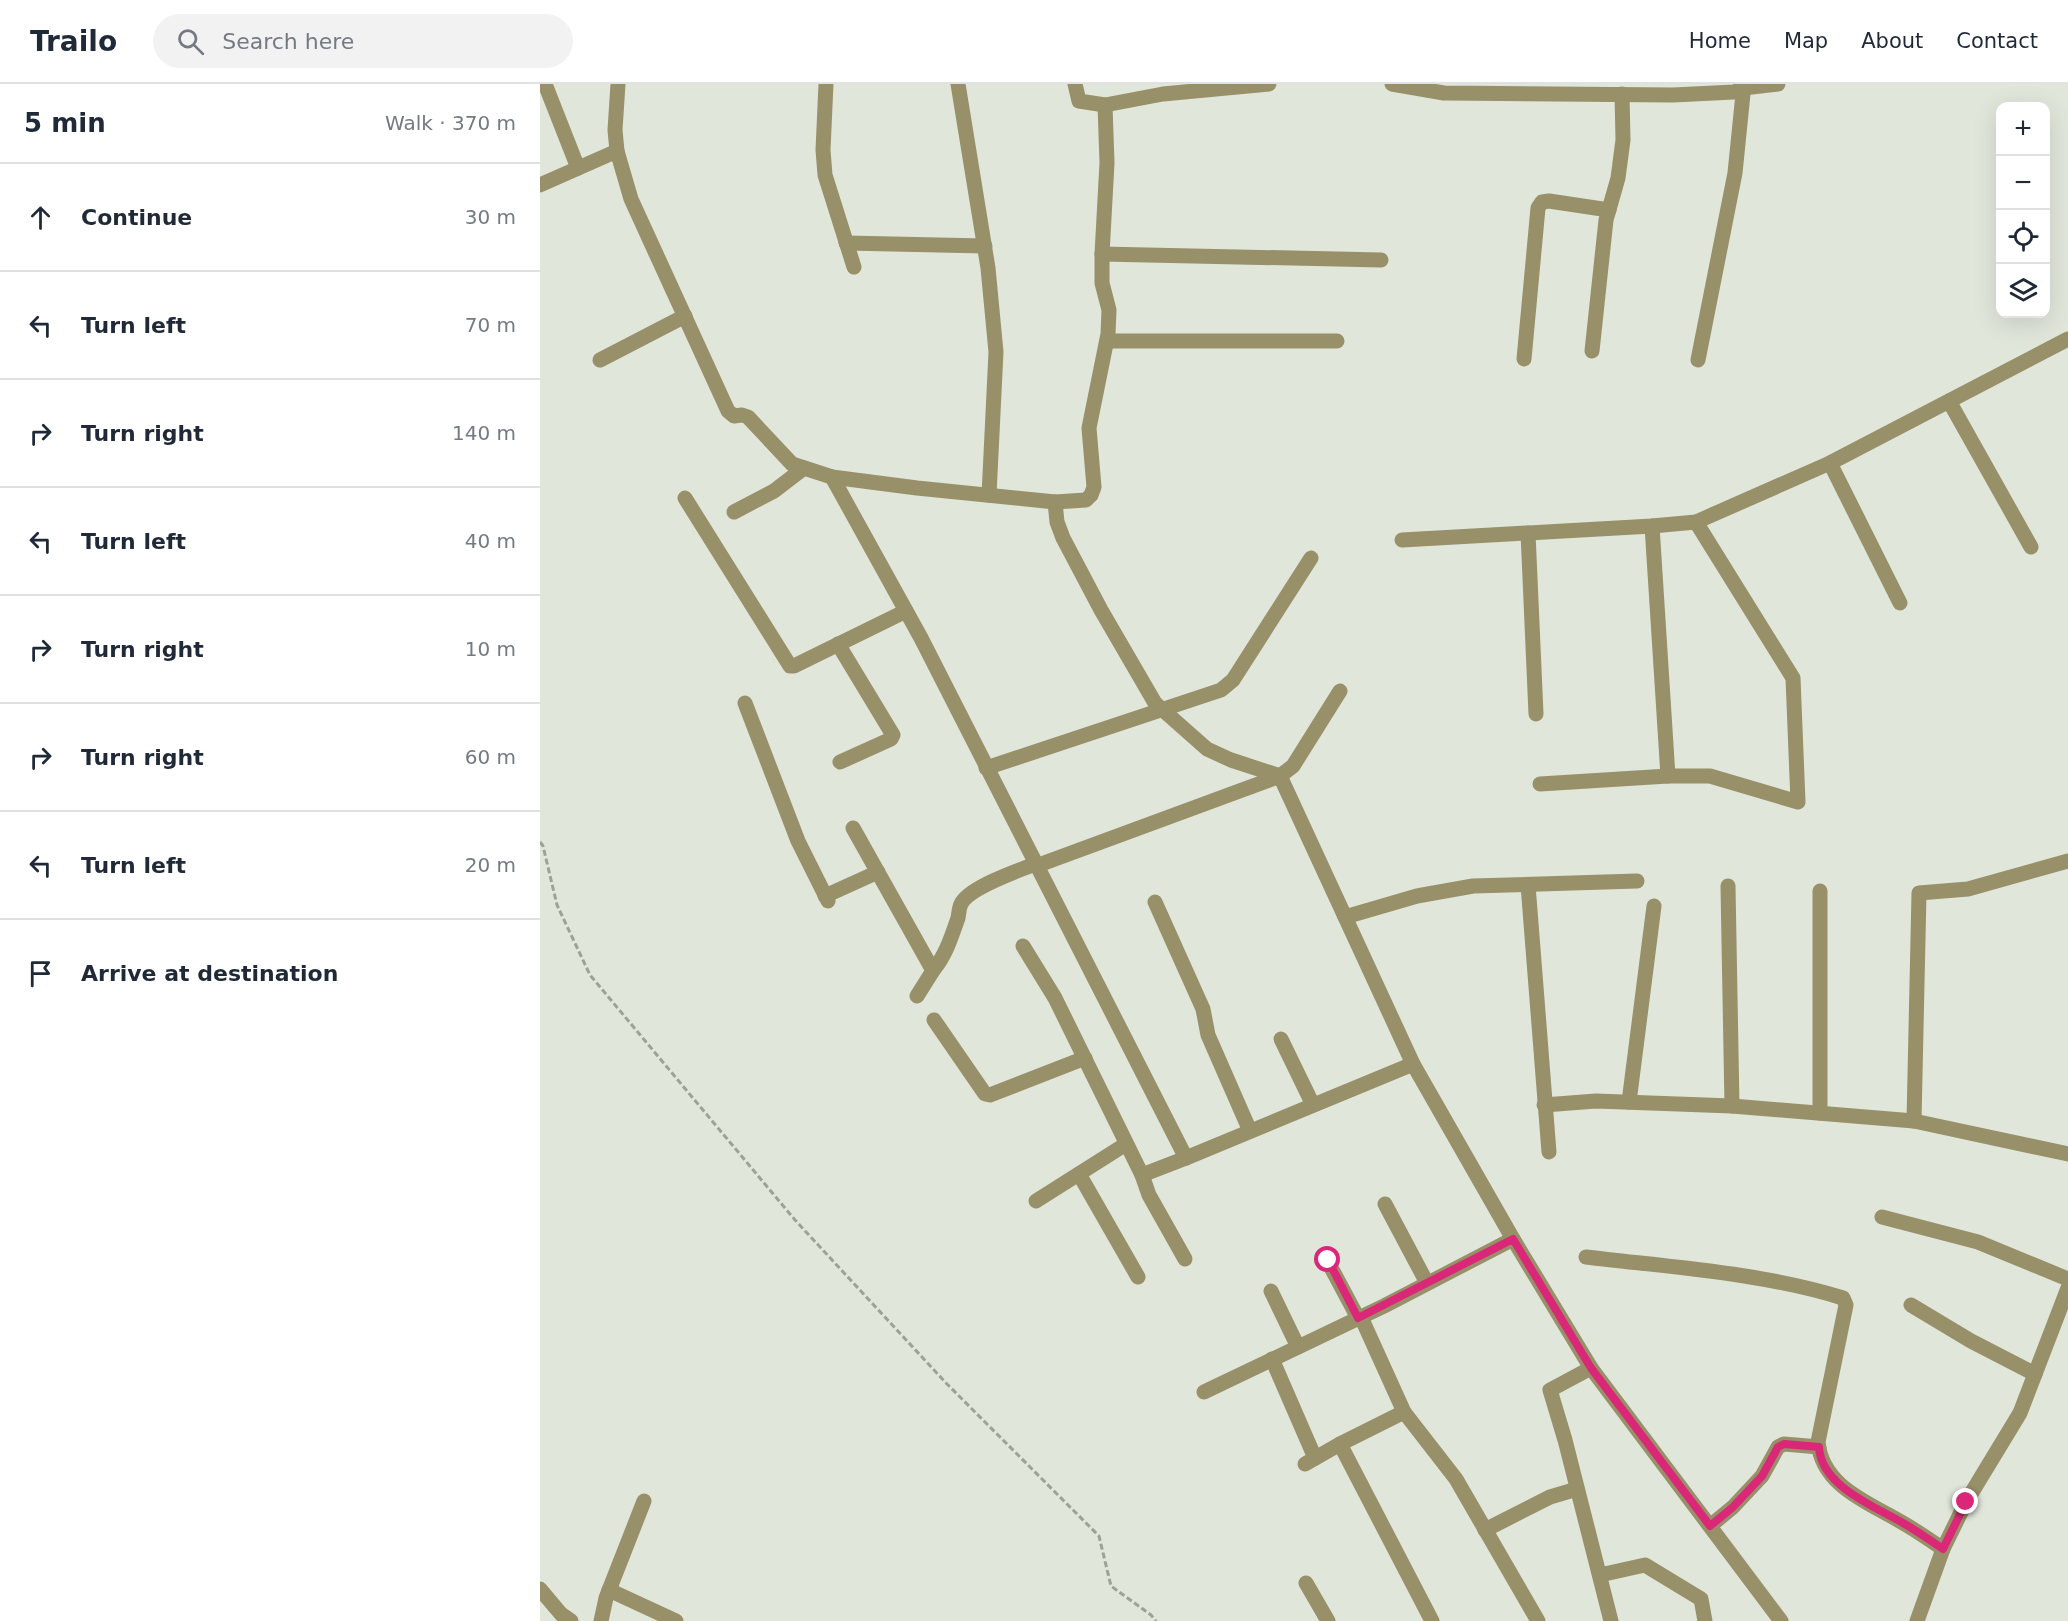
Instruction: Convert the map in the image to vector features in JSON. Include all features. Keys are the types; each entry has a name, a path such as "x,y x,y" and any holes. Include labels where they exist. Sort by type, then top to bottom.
{"street":[{"path":"545,84 578,168"},
{"path":"618,84 615,130 617,151 631,199 728,411 734,416 748,417 792,464 832,477 1055,502 1086,500 1094,487 1089,428 1107,341 1109,310 1102,283 1107,163 1105,105"},
{"path":"826,84 823,150 825,175 854,267"},
{"path":"958,84 985,246 996,352 989,495"},
{"path":"1075,84 1079,101 1105,105 1161,89 1261,84"},
{"path":"1392,84 1444,93 1673,95 1734,92 1743,86 1778,84"},
{"path":"1698,360 1735,173 1743,86"},
{"path":"1592,351 1609,210 1618,178 1623,140 1622,94"},
{"path":"540,185 617,151"},
{"path":"1524,359 1538,208 1542,202 1549,201 1609,210"},
{"path":"846,243 985,246"},
{"path":"1102,254 1381,260"},
{"path":"600,360 685,316"},
{"path":"1402,540 1696,522 1830,463 2068,339"},
{"path":"1107,341 1337,341"},
{"path":"1949,401 2031,547"},
{"path":"1830,463 1900,603"},
{"path":"734,512 774,491 804,468"},
{"path":"832,477 906,611 1186,1158"},
{"path":"685,498 790,666 906,611"},
{"path":"1055,502 1057,522 1069,550 1155,703 1208,749 1231,760 1280,776 1413,1064 1513,1239 1591,1368 1781,1621"},
{"path":"1540,784 1668,776 1710,776 1798,802 1793,678 1696,522"},
{"path":"1652,526 1668,776"},
{"path":"1528,533 1536,714"},
{"path":"986,768 1221,690 1233,680 1311,558"},
{"path":"838,644 892,735 891,739 840,762"},
{"path":"917,996 941,962 960,904 984,885 1280,776 1293,766 1340,691"},
{"path":"745,703 798,841 827,899 878,872"},
{"path":"853,828 934,969"},
{"path":"1914,1121 1919,893 1968,889 2068,861"},
{"path":"1345,917 1428,894 1473,886 1637,880"},
{"path":"1528,885 1549,1152"},
{"path":"1728,886 1732,1106"},
{"path":"1820,891 1820,1113"},
{"path":"1155,902 1203,1009 1208,1035 1250,1131"},
{"path":"1629,1102 1654,906"},
{"path":"1023,946 1055,998 1142,1175 1149,1195 1185,1259"},
{"path":"934,1020 985,1094 990,1095 1085,1058"},
{"path":"1281,1039 1313,1105"},
{"path":"1142,1175 1413,1064"},
{"path":"1544,1105 1596,1101 1732,1106 1914,1121 2068,1154"},
{"path":"1036,1201 1126,1144"},
{"path":"1079,1174 1138,1277"},
{"path":"1385,1204 1427,1283"},
{"path":"1882,1217 1978,1242 2068,1279"},
{"path":"1204,1392 1360,1318 1513,1239"},
{"path":"1586,1257 1721,1273 1817,1290 1843,1298 1846,1305 1819,1454 1833,1478 1856,1497 1943,1549"},
{"path":"1328,1260 1360,1318 1404,1412 1456,1479 1538,1621"},
{"path":"1917,1621 1943,1549 1966,1502 2020,1413 2068,1288"},
{"path":"1271,1292 1298,1347"},
{"path":"1911,1305 1971,1341 2035,1374"},
{"path":"1272,1359 1310,1461 1404,1412"},
{"path":"1591,1368 1550,1390 1611,1621"},
{"path":"1340,1444 1432,1621"},
{"path":"1710,1526 1733,1507 1762,1476 1778,1447 1784,1444 1819,1447"},
{"path":"1485,1530 1550,1497 1578,1490"},
{"path":"601,1621 609,1590 644,1501"},
{"path":"1600,1575 1645,1565 1701,1599 1705,1621"},
{"path":"1306,1583 1328,1621"},
{"path":"540,1589 561,1614 572,1621"},
{"path":"609,1590 676,1621"}],"path":[{"path":"540,842 543,846 557,905 590,975 795,1220 947,1384 1099,1536 1111,1586 1156,1621"}],"route":[{"path":"1328,1260 1358,1318 1513,1239 1591,1368 1710,1526 1733,1507 1762,1476 1778,1447 1784,1444 1819,1447 1819,1454 1833,1478 1856,1497 1943,1549 1966,1502"}]}
